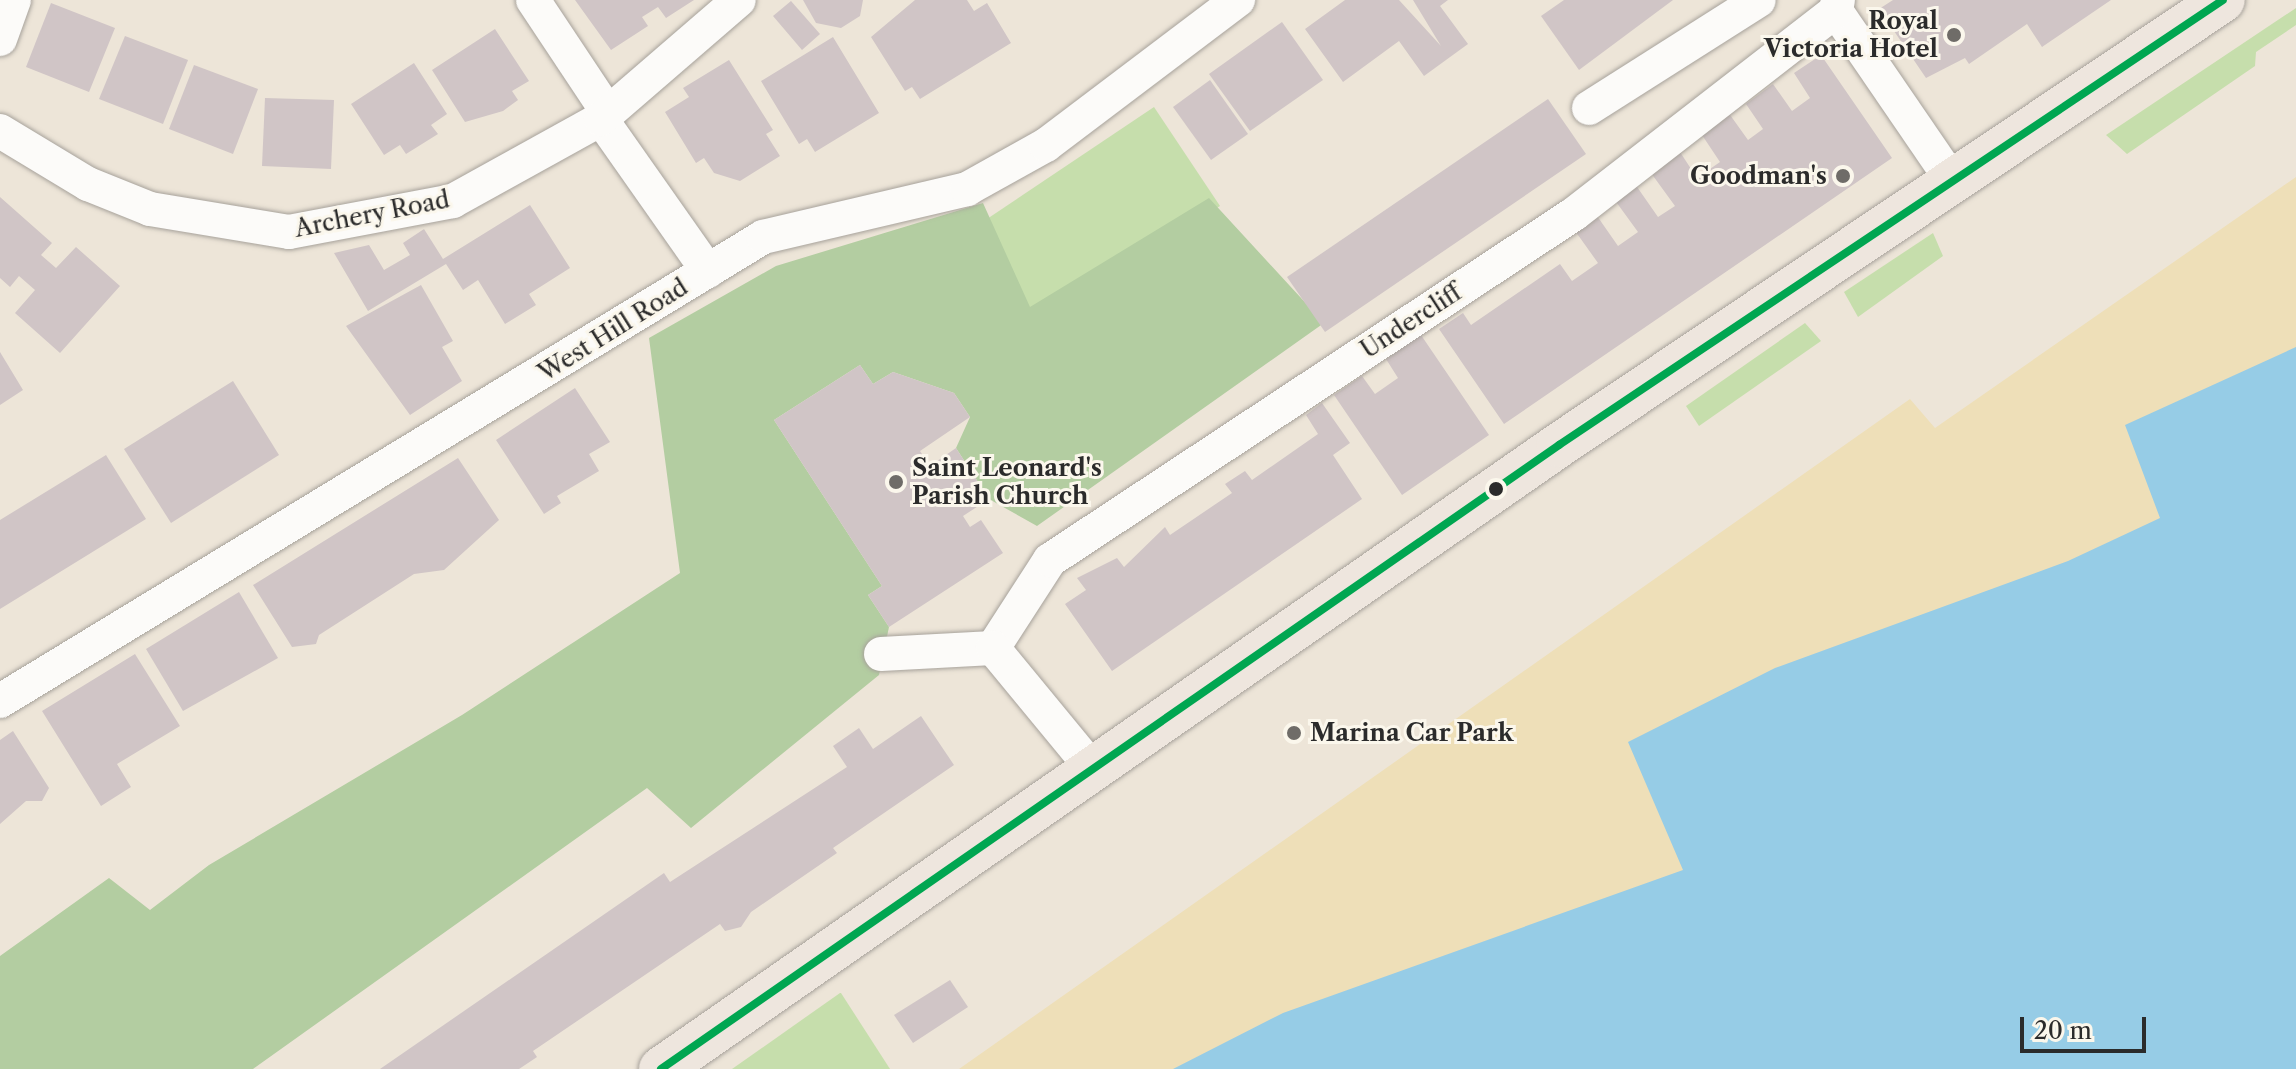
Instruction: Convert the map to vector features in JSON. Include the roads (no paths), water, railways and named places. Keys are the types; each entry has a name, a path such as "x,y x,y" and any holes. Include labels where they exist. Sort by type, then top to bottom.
{"highway":[{"path":"661,1069 1091,767 1951,179 2223,0"}],"street":[{"path":"0,39 14,0"},
{"path":"533,0 605,116 708,271"},
{"name":"Archery Road","path":"0,131 88,184 150,209 289,232 453,201 605,116 739,0"},
{"name":"West Hill Road","path":"0,701 763,237 967,189 1046,145 1238,0"},
{"path":"1589,108 1759,0"},
{"path":"1837,5 1951,179"},
{"name":"Undercliff","path":"993,648 1050,560 1574,214 1837,5"},
{"path":"881,654 993,648 1091,767"}],"water":[{"path":"2296,347 2296,1069 1173,1069 1283,1013 1683,870 1628,742 1775,668 2068,561 2160,518 2125,425"}],"place":[{"name":"Royal Victoria Hotel","path":"1954,35"},
{"name":"Goodman's","path":"1843,176"},
{"name":"Saint Leonard's Parish Church","path":"896,482"},
{"name":"Marina Car Park","path":"1294,733"}]}
